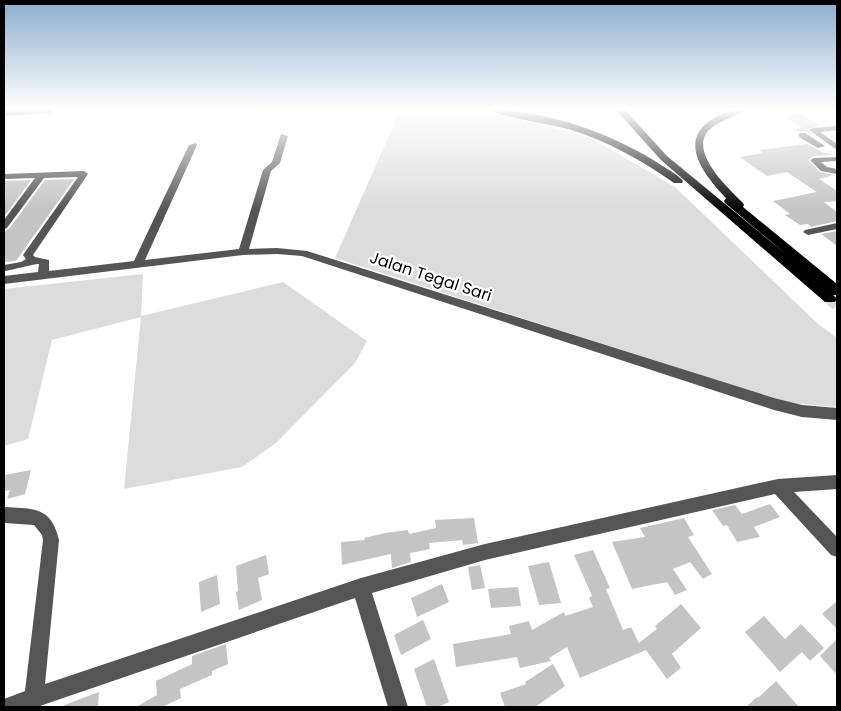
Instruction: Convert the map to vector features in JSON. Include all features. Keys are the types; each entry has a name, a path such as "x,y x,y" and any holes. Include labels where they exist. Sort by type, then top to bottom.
{"highway":[{"path":"615,143 750,225"},
{"path":"660,143 750,225 834,295"},
{"path":"698,143 698,150 706,169 750,225"}],"street":[{"path":"242,252 267,170 276,163 282,143"},
{"path":"817,143 836,153"},
{"path":"826,143 836,153"},
{"path":"138,263 192,145"},
{"path":"824,169 814,160 836,153"},
{"path":"813,171 824,169 837,171"},
{"path":"4,176 81,173 85,176 28,255 32,260"},
{"path":"4,226 38,179 44,175"},
{"path":"808,232 837,226"},
{"name":"Jalan Tegal Sari","path":"4,280 242,252 288,252 318,257 774,404 802,411 837,414"},
{"path":"4,268 24,265 32,260 45,262 43,275"},
{"path":"8,707 361,587 485,552 778,486 837,482"},
{"path":"778,486 837,549"},
{"path":"4,515 38,518 49,531 51,540 34,698"},
{"path":"361,587 398,707"}],"shaded area":[{"path":"386,143 600,143 675,187 818,324 837,338 837,407 788,403 335,258"},
{"path":"143,274 141,316 283,282 367,341 355,363 276,443 242,467 124,489 141,317 52,340 28,439 4,446 4,289"}],"building":[{"path":"807,144 824,153 833,155 814,156 808,160 820,172 834,175 819,179 837,191 837,201 824,202 837,212 837,221 811,227 808,224 800,225 785,215 790,214 773,201 817,192 787,172 767,176 740,157 763,153 759,150"},
{"path":"74,179 16,261 4,262 4,231 9,229 45,180"},
{"path":"31,180 4,217 4,181"},
{"path":"837,231 837,246 821,234"},
{"path":"31,470 25,494 7,499 10,490 4,491 4,475"},
{"path":"770,504 780,517 754,527 760,537 737,542 727,525 723,526 712,510 735,505 742,514"},
{"path":"474,518 478,543 463,545 462,540 429,543 430,549 410,553 411,562 392,568 391,554 342,565 341,542 365,540 364,538 385,533 408,530 409,534 436,528 435,520"},
{"path":"684,518 694,535 688,537 712,574 703,579 690,562 673,569 687,590 675,595 667,582 632,589 612,542 645,537 640,528"},
{"path":"593,550 610,588 606,589 623,630 631,627 639,643 657,629 655,626 681,604 701,628 672,654 681,668 667,679 646,650 580,678 567,647 549,658 551,661 520,668 517,657 456,667 453,644 511,634 509,626 529,621 532,630 564,612 565,616 593,607 589,598 592,596 574,555"},
{"path":"266,555 269,574 258,578 262,600 239,610 236,592 238,591 236,566"},
{"path":"549,562 561,603 539,605 528,566"},
{"path":"480,565 485,588 472,590 468,567"},
{"path":"217,575 220,604 201,612 199,582"},
{"path":"442,584 449,602 417,617 411,598"},
{"path":"518,587 521,606 491,608 488,589"},
{"path":"837,601 837,629 822,614"},
{"path":"764,616 785,639 801,624 824,648 810,661 802,652 780,672 745,632"},
{"path":"423,620 431,639 401,655 394,635"},
{"path":"837,639 837,675 820,656"},
{"path":"226,644 228,664 212,671 212,675 180,689 181,698 162,707 136,707 157,695 156,681 192,664 192,656"},
{"path":"434,659 449,702 439,707 427,707 414,669"},
{"path":"553,664 565,686 535,707 505,707 500,693 526,684 525,682"},
{"path":"776,681 799,707 746,707 758,698"},
{"path":"99,692 98,707 62,707 62,706"}],"tunnel":[{"path":"830,299 837,305"}]}
